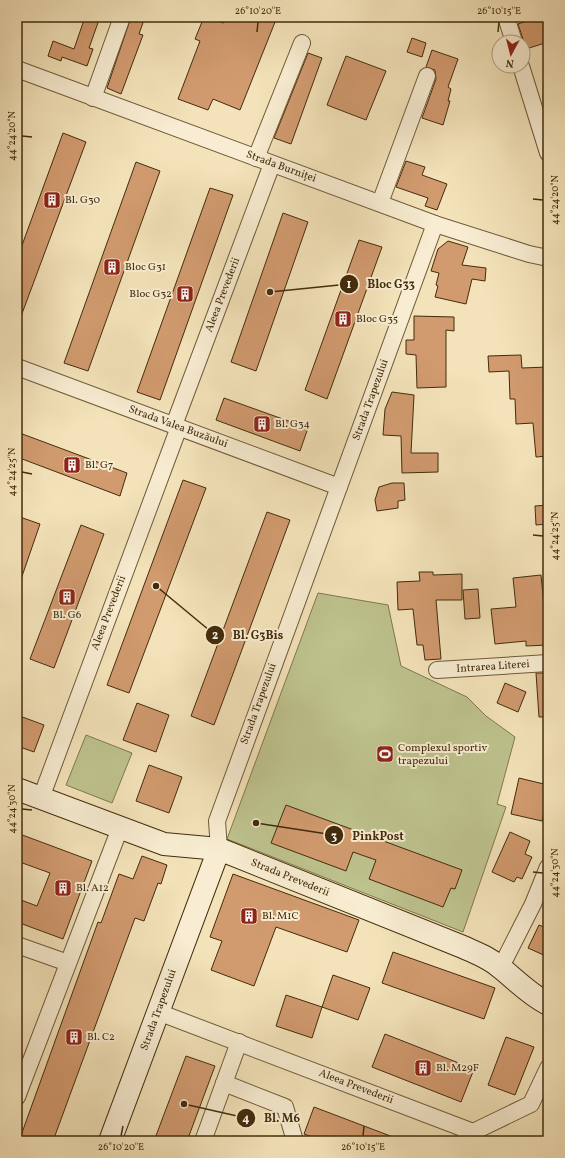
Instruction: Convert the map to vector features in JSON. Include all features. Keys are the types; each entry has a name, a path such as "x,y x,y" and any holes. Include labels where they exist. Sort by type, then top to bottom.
{"street":[{"path":"93,98 122,17"},
{"path":"506,17 511,34"},
{"path":"256,158 302,43"},
{"name":"Strada Burniței","path":"17,69 435,224 529,254 548,258"},
{"path":"523,74 548,153"},
{"path":"380,203 427,76"},
{"name":"Aleea Prevederii","path":"42,798 272,164"},
{"name":"Strada Trapezului","path":"110,1141 219,849 217,821 435,224"},
{"name":"Strada Valea Buzăului","path":"17,367 339,487"},
{"name":"Intrarea Literei","path":"437,670 548,663"},
{"name":"Strada Prevederii","path":"17,789 171,846 219,849 463,946 501,968 526,990 548,1004"},
{"path":"17,1097 120,828"},
{"path":"501,968 533,904 548,867"},
{"path":"17,945 68,964"},
{"name":"Aleea Prevederii","path":"158,1012 239,1042 468,1136"},
{"path":"203,1141 239,1042"},
{"path":"468,1136 531,1104 548,1068"},
{"path":"224,1083 285,1107 295,1141"}],"green space":[{"name":"Complexul sportiv trapezului","path":"318,593 388,605 401,666 467,697 486,716 515,737 497,804 506,807 463,932 227,839"},
{"path":"86,735 132,753 112,803 66,785"}],"building":[{"path":"85,17 100,17 89,48 93,49 87,66 62,57 61,61 48,56 53,41 74,49"},
{"path":"131,17 145,17 139,34 143,35 121,94 107,88"},
{"path":"204,17 224,23 225,17 277,17 240,110 213,99 208,110 178,99 200,41 195,39"},
{"path":"539,17 548,17 548,42 531,47 531,34 521,34 518,24"},
{"path":"412,38 426,43 422,57 407,52"},
{"path":"432,50 458,59 448,87 451,89 448,101 450,101 443,125 422,118 436,79 435,70 426,67"},
{"path":"308,53 322,58 291,144 274,138"},
{"path":"346,56 386,71 366,120 327,105"},
{"name":"Bl. G30","path":"63,133 86,142 17,327 17,259"},
{"path":"406,161 425,167 422,175 447,184 437,210 425,206 428,198 396,187"},
{"name":"Bloc G31","path":"136,162 160,171 88,371 64,363"},
{"name":"Bloc G32","path":"210,188 233,195 160,400 137,392"},
{"path":"283,213 308,222 256,371 231,362"},
{"name":"Bloc G35","path":"359,240 382,247 327,399 305,390"},
{"path":"448,241 468,247 462,265 486,268 485,281 472,279 466,304 435,297 439,273 431,271 438,249"},
{"path":"414,316 454,317 454,331 446,330 446,387 417,388 416,355 406,354 406,340 414,340"},
{"path":"521,355 522,368 548,367 548,456 536,457 533,423 516,424 515,399 510,399 509,371 489,372 488,356"},
{"path":"392,392 414,395 411,453 438,453 438,472 402,473 401,436 383,435 385,409"},
{"name":"Bl. G34","path":"224,398 308,428 300,451 216,420"},
{"name":"Bl. G7","path":"17,432 127,473 120,496 17,457"},
{"path":"183,480 206,488 129,693 107,685"},
{"path":"392,483 404,483 405,500 398,501 398,508 377,511 375,500 379,487"},
{"path":"548,505 548,524 536,525 535,506"},
{"path":"267,512 290,520 214,725 191,716"},
{"path":"17,516 40,524 19,585 17,585"},
{"name":"Bl. G6","path":"81,525 104,534 54,668 30,659"},
{"path":"419,572 433,572 433,575 462,574 462,600 436,600 441,659 425,660 423,645 417,645 413,609 398,610 397,582 420,581"},
{"path":"541,575 548,645 526,646 526,641 495,644 491,609 516,607 513,578"},
{"path":"478,589 480,618 465,619 463,590"},
{"path":"536,673 548,673 548,717 539,717"},
{"path":"505,683 526,692 518,712 497,703"},
{"path":"137,703 169,715 156,752 123,740"},
{"path":"17,715 44,725 34,752 17,746"},
{"path":"149,765 182,777 169,813 136,801"},
{"path":"519,778 548,785 548,796 542,821 511,814"},
{"path":"286,805 462,870 455,889 451,888 443,907 369,879 376,860 353,852 346,871 271,843"},
{"path":"510,832 530,841 525,854 532,857 522,879 517,877 514,882 492,872"},
{"name":"Bl. A12","path":"17,833 92,861 63,939 17,922 17,911 21,900 37,906 50,873 17,861"},
{"name":"Bl. C2","path":"142,856 167,865 161,884 158,883 144,921 135,918 53,1141 19,1141 98,922 101,923 119,874 133,879"},
{"name":"Bl. M1C","path":"233,874 359,920 347,952 276,927 254,986 211,970 222,941 210,937"},
{"path":"539,925 548,929 548,957 528,948"},
{"path":"393,952 495,988 484,1019 382,983"},
{"path":"333,975 370,988 358,1020 322,1007"},
{"path":"286,995 322,1007 312,1038 276,1026"},
{"name":"Bl. M29F","path":"385,1034 474,1069 461,1102 372,1067"},
{"path":"506,1037 534,1047 515,1095 488,1085"},
{"path":"186,1056 215,1066 187,1141 154,1141"},
{"path":"314,1107 401,1141 323,1141 304,1134"}],"place":[{"name":"Bl. G30","path":"52,200"},
{"name":"Bloc G31","path":"112,267"},
{"name":"Bloc G33","path":"270,292"},
{"name":"Bloc G32","path":"185,294"},
{"name":"Bloc G35","path":"343,319"},
{"name":"Bl. G34","path":"262,424"},
{"name":"Bl. G7","path":"72,465"},
{"name":"Bl. G3Bis","path":"156,586"},
{"name":"Bl. G6","path":"67,597"},
{"name":"Complexul sportiv trapezului","path":"385,754"},
{"name":"PinkPost","path":"256,823"},
{"name":"Bl. A12","path":"63,888"},
{"name":"Bl. M1C","path":"249,916"},
{"name":"Bl. C2","path":"74,1037"},
{"name":"Bl. M29F","path":"423,1068"},
{"name":"Bl. M6","path":"184,1104"}]}
